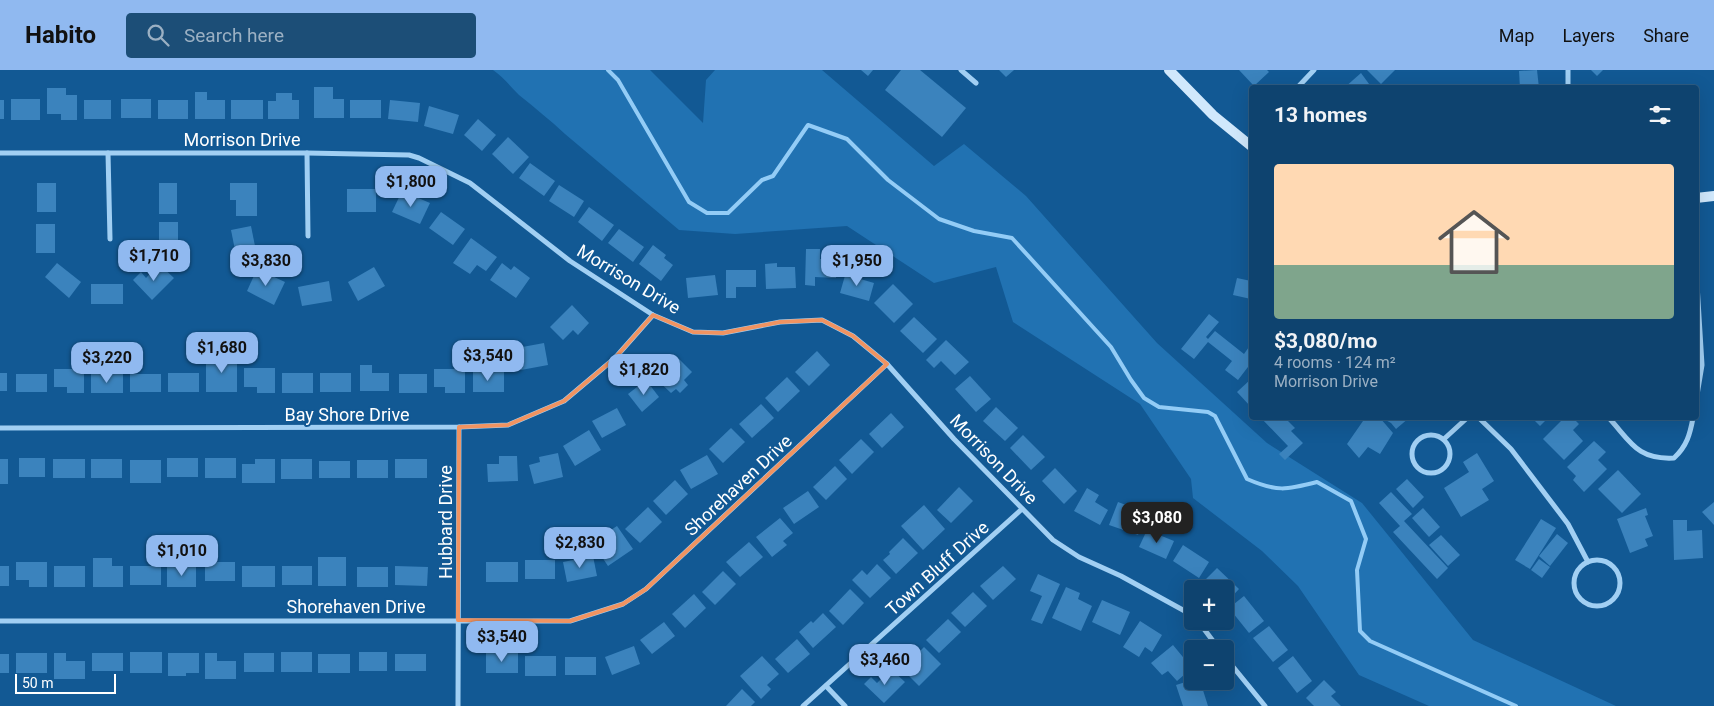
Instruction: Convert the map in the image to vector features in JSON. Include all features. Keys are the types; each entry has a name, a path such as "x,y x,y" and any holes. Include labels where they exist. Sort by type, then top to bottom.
{"main road":[{"path":"1169,70 1213,115 1249,142"},
{"path":"1699,198 1714,196"}],"street":[{"path":"961,70 976,83"},
{"path":"1300,85 1314,70"},
{"path":"1568,70 1568,85"},
{"path":"307,152 308,236"},
{"name":"Morrison Drive","path":"0,153 307,152 409,155 419,158 470,183 570,261 654,315 693,332 723,333 780,322 822,320 853,336 887,364 954,439 1052,540 1079,557 1121,576 1184,611"},
{"path":"108,153 110,239"},
{"name":"Bay Shore Drive","path":"0,428 459,427 508,425 564,401 615,358 654,315"},
{"path":"1699,316 1702,365 1699,382"},
{"name":"Shorehaven Drive","path":"0,621 570,621 623,604 653,582 887,364"},
{"path":"1444,439 1465,420"},
{"path":"1481,420 1511,449 1562,516 1588,562"},
{"path":"1610,420 1638,451 1657,458 1674,458 1682,450 1690,434 1693,420"},
{"name":"Hubbard Drive","path":"458,706 459,427"},
{"path":"1432,434 1444,439 1450,450 1448,463 1444,468 1432,473 1420,470 1412,454 1416,442 1426,435 1432,434"},
{"name":"Town Bluff Drive","path":"803,706 1022,509"},
{"path":"1588,562 1604,562 1611,565 1620,578 1618,593 1614,600 1608,604 1593,606 1581,599 1577,593 1575,586 1577,572 1588,562"},
{"path":"1234,668 1265,706"},
{"path":"826,686 845,706"}],"highlighted area":[{"path":"653,315 693,332 723,333 780,322 822,320 853,336 887,364 646,589 623,604 570,621 458,620 459,427 508,425 564,401 615,358"}],"shaded area":[{"path":"493,70 650,70 703,123 706,80 715,70 822,70 934,166 964,144 1026,196 1157,343 1267,443 1362,503 1473,640 1616,706 1429,706 1359,675 1298,586 1262,551 1193,498 1191,479 1140,404 1013,322 996,267 934,283 847,226 735,234 679,230 519,95"}],"building":[{"path":"861,70 873,70 868,76"},
{"path":"901,70 920,70 966,108 942,137 885,90"},
{"path":"999,70 1014,70 1006,77"},
{"path":"1239,70 1267,70 1269,72 1255,85"},
{"path":"1367,70 1395,70 1381,84"},
{"path":"1537,70 1539,85 1520,85 1519,71"},
{"path":"1591,70 1603,70 1597,76"},
{"path":"1361,73 1370,85 1347,85"},
{"path":"314,87 333,87 333,99 344,99 344,118 314,118"},
{"path":"47,88 66,88 66,95 77,95 77,120 61,120 61,114 47,114"},
{"path":"195,92 207,92 207,100 225,100 225,119 195,119"},
{"path":"276,93 292,93 292,100 299,100 299,119 268,119 268,101 276,101"},
{"path":"11,99 40,99 40,120 11,120"},
{"path":"121,99 151,99 151,118 121,118"},
{"path":"0,100 4,100 4,119 0,119"},
{"path":"84,100 111,100 111,119 84,119"},
{"path":"158,100 188,100 188,119 158,119"},
{"path":"231,100 263,100 263,119 231,119"},
{"path":"350,100 381,100 381,118 350,118"},
{"path":"390,100 420,103 418,122 388,119"},
{"path":"429,106 459,115 453,134 424,126"},
{"path":"478,119 496,135 482,151 464,135"},
{"path":"508,137 529,157 513,174 492,154"},
{"path":"530,163 555,181 544,196 519,178"},
{"path":"37,183 56,183 56,212 37,212"},
{"path":"159,183 177,183 177,214 159,214"},
{"path":"230,183 257,183 257,216 236,216 236,200 230,200"},
{"path":"559,185 584,201 574,217 549,201"},
{"path":"347,189 376,189 376,212 347,212"},
{"path":"402,191 430,203 420,224 392,212"},
{"path":"589,207 614,225 602,241 578,222"},
{"path":"441,212 465,229 453,245 429,228"},
{"path":"159,222 178,222 178,253 159,253"},
{"path":"36,224 55,224 55,253 36,253"},
{"path":"251,226 258,261 238,265 231,230"},
{"path":"619,229 644,247 633,262 608,243"},
{"path":"471,238 497,257 486,271 477,265 470,274 453,263"},
{"path":"653,245 666,255 664,258 673,265 661,281 639,264"},
{"path":"806,249 820,249 820,259 837,259 836,278 815,277 815,286 805,285"},
{"path":"57,263 81,282 69,298 45,277"},
{"path":"502,263 511,270 514,266 530,278 516,298 490,280"},
{"path":"777,263 777,267 795,267 796,288 766,289 765,264"},
{"path":"159,264 174,278 152,300 133,280 141,272 146,278"},
{"path":"374,267 385,286 358,301 348,282"},
{"path":"257,269 285,282 274,305 247,291"},
{"path":"726,270 756,270 756,287 736,287 736,298 726,298"},
{"path":"846,272 857,275 857,278 874,283 869,301 840,293"},
{"path":"715,275 718,295 688,298 686,278"},
{"path":"1237,278 1249,281 1249,299 1233,295"},
{"path":"329,281 332,301 302,306 298,287"},
{"path":"91,284 123,284 123,304 91,304"},
{"path":"893,284 913,304 894,323 874,303"},
{"path":"572,305 589,323 578,335 573,330 563,340 550,327"},
{"path":"1209,314 1219,322 1206,337 1208,339 1215,331 1244,354 1249,347 1249,366 1238,380 1225,370 1232,361 1208,342 1194,359 1181,349"},
{"path":"914,317 937,339 923,353 900,331"},
{"path":"946,340 969,362 955,375 941,361 934,368 926,360"},
{"path":"544,343 548,365 521,370 517,348"},
{"path":"817,351 830,365 809,386 795,372"},
{"path":"675,355 692,372 684,380 688,385 680,393 676,389 671,393 654,377"},
{"path":"206,356 237,356 237,392 206,392"},
{"path":"360,365 372,365 372,373 389,373 389,391 360,391"},
{"path":"244,368 275,368 275,393 257,393 257,387 244,387"},
{"path":"54,369 84,369 84,393 67,393 67,387 54,387"},
{"path":"434,369 465,369 465,393 445,393 445,387 434,387"},
{"path":"473,372 504,372 504,392 473,392"},
{"path":"0,373 7,373 7,391 0,391"},
{"path":"168,373 199,373 199,392 168,392"},
{"path":"282,373 313,373 313,393 282,393"},
{"path":"320,373 351,373 351,392 320,392"},
{"path":"16,374 47,374 47,392 16,392"},
{"path":"91,374 123,374 123,393 91,393"},
{"path":"130,374 161,374 161,392 130,392"},
{"path":"399,374 427,374 427,393 399,393"},
{"path":"970,376 991,399 976,412 955,389"},
{"path":"787,377 800,391 778,412 765,398"},
{"path":"646,380 659,397 642,412 628,394"},
{"path":"1249,381 1249,405 1237,392"},
{"path":"761,404 774,418 752,438 739,424"},
{"path":"996,407 1018,428 1005,441 983,421"},
{"path":"617,408 626,425 602,438 592,421"},
{"path":"891,413 904,427 882,448 869,434"},
{"path":"1263,420 1287,420 1295,428 1291,431 1303,443 1285,460 1279,454 1288,446"},
{"path":"1362,420 1382,420 1393,433 1380,454 1368,447 1359,458 1347,444 1363,421"},
{"path":"1386,420 1407,420 1396,429"},
{"path":"1534,420 1546,420 1540,426"},
{"path":"1562,420 1575,420 1579,424 1573,430 1583,441 1564,460 1543,439"},
{"path":"731,428 745,442 723,463 709,449"},
{"path":"589,430 601,450 575,466 563,446"},
{"path":"1023,435 1045,457 1031,470 1010,448"},
{"path":"861,439 874,452 852,474 839,460"},
{"path":"1594,441 1606,452 1598,460 1607,469 1584,492 1573,480 1576,476 1567,467"},
{"path":"558,453 563,477 534,484 529,465 540,462 539,457"},
{"path":"1477,453 1494,481 1482,489 1489,500 1461,517 1444,488 1469,472 1463,462"},
{"path":"707,455 718,474 691,489 680,470"},
{"path":"499,456 517,456 518,481 488,482 487,464 499,464"},
{"path":"19,458 45,458 45,477 19,477"},
{"path":"167,458 198,458 198,477 167,477"},
{"path":"205,458 236,458 236,478 205,478"},
{"path":"0,459 8,459 8,484 0,484"},
{"path":"53,459 85,459 85,478 53,478"},
{"path":"91,459 122,459 122,478 91,478"},
{"path":"255,459 275,459 275,483 242,483 242,464 255,464"},
{"path":"281,459 312,459 312,479 281,479"},
{"path":"395,459 427,459 427,478 395,478"},
{"path":"130,460 161,460 161,483 130,483"},
{"path":"357,460 388,460 388,478 357,478"},
{"path":"319,461 350,461 350,478 319,478"},
{"path":"835,466 847,479 826,500 813,487"},
{"path":"1055,468 1077,491 1064,504 1042,481"},
{"path":"1618,470 1641,494 1622,513 1598,489"},
{"path":"1407,479 1424,497 1413,508 1396,489"},
{"path":"675,480 688,494 666,515 653,501"},
{"path":"959,487 973,501 951,523 937,510"},
{"path":"1087,488 1099,495 1095,502 1108,510 1100,525 1074,511"},
{"path":"808,491 819,507 794,524 783,508"},
{"path":"1391,492 1412,514 1404,521 1448,568 1437,579 1393,532 1400,526 1379,503"},
{"path":"1118,502 1134,508 1132,515 1144,519 1138,535 1109,525"},
{"path":"1714,502 1714,525 1702,512"},
{"path":"924,505 945,529 923,550 901,526"},
{"path":"648,507 662,522 640,543 625,529"},
{"path":"1423,508 1440,527 1429,537 1412,518"},
{"path":"1646,508 1648,515 1645,516 1653,536 1645,539 1648,546 1630,553 1617,519"},
{"path":"780,518 793,533 783,541 787,545 772,557 756,537"},
{"path":"1541,519 1556,528 1530,569 1515,560"},
{"path":"1673,520 1687,520 1687,531 1702,530 1703,558 1674,560"},
{"path":"617,526 633,549 608,566 598,551 603,548 597,539"},
{"path":"1147,530 1174,541 1166,559 1139,547"},
{"path":"1557,534 1568,543 1550,566 1539,556"},
{"path":"1441,535 1460,555 1448,566 1429,545"},
{"path":"903,538 918,553 896,574 883,560"},
{"path":"749,542 763,557 740,577 726,562"},
{"path":"1183,545 1209,562 1199,578 1173,561"},
{"path":"593,556 597,576 567,582 563,562"},
{"path":"318,557 346,557 346,586 318,586"},
{"path":"93,558 112,558 112,566 123,566 123,587 93,587"},
{"path":"1539,559 1550,567 1542,578 1531,570"},
{"path":"525,560 555,560 555,579 525,579"},
{"path":"16,562 47,562 47,587 29,587 29,580 16,580"},
{"path":"205,562 235,562 235,581 205,581"},
{"path":"486,562 518,562 518,582 486,582"},
{"path":"877,564 891,578 870,598 852,580 862,570 867,575"},
{"path":"0,566 9,566 9,586 0,586"},
{"path":"54,566 85,566 85,587 54,587"},
{"path":"130,566 161,566 161,585 130,585"},
{"path":"242,566 275,566 275,587 242,587"},
{"path":"282,566 312,566 312,585 282,585"},
{"path":"395,566 428,567 427,586 395,585"},
{"path":"1003,566 1016,579 993,600 980,586"},
{"path":"167,567 196,567 196,587 167,587"},
{"path":"357,567 388,567 388,587 357,587"},
{"path":"1217,568 1230,580 1205,580"},
{"path":"723,571 736,584 715,605 702,592"},
{"path":"1038,574 1060,584 1042,624 1031,620 1042,596 1030,591"},
{"path":"1234,584 1239,589 1234,594"},
{"path":"1066,587 1080,593 1078,599 1092,606 1081,631 1052,618"},
{"path":"850,589 864,603 843,625 829,611"},
{"path":"973,592 987,606 965,627 951,613"},
{"path":"694,594 706,608 685,628 672,614"},
{"path":"1244,596 1264,621 1249,633 1234,614 1234,604"},
{"path":"1102,600 1130,612 1120,635 1092,622"},
{"path":"823,613 836,627 813,648 799,632 811,621 813,623"},
{"path":"948,619 961,632 939,653 926,640"},
{"path":"1140,621 1162,635 1152,652 1145,647 1139,657 1123,647"},
{"path":"664,622 675,636 652,654 640,640"},
{"path":"1269,626 1288,650 1273,662 1253,638"},
{"path":"797,639 810,654 788,673 775,659"},
{"path":"1173,645 1184,658 1184,675 1177,681 1168,671 1162,675 1151,663"},
{"path":"634,646 640,664 612,675 605,657"},
{"path":"924,647 941,664 919,686 897,664 908,653 913,658"},
{"path":"130,652 162,652 162,673 130,673"},
{"path":"281,652 312,652 312,672 281,672"},
{"path":"359,652 387,652 387,671 359,671"},
{"path":"16,653 47,653 47,673 16,673"},
{"path":"54,653 66,653 66,661 85,661 85,679 54,679"},
{"path":"92,653 123,653 123,671 92,671"},
{"path":"168,653 199,653 199,673 186,673 186,676 168,676"},
{"path":"205,653 217,653 217,661 236,661 236,679 205,679"},
{"path":"244,653 274,653 274,672 244,672"},
{"path":"486,653 518,653 518,673 486,673"},
{"path":"0,654 9,654 9,673 0,673"},
{"path":"318,654 350,654 350,673 318,673"},
{"path":"395,654 426,654 426,671 395,671"},
{"path":"525,656 556,656 556,676 525,676"},
{"path":"762,656 779,674 767,685 771,689 761,699 740,676"},
{"path":"1293,656 1312,681 1297,693 1278,668"},
{"path":"565,657 596,657 596,675 565,675"},
{"path":"891,669 905,682 884,703 864,684 871,677 877,683"},
{"path":"1324,680 1336,692 1331,696 1341,706 1314,706 1306,698"},
{"path":"1184,682 1184,690 1203,690 1208,706 1183,706 1176,685"},
{"path":"742,689 755,702 751,706 726,706"}],"waterway":[{"path":"608,70 618,80 689,202 707,213 728,213 762,180 773,176 808,125 847,139 888,180 939,219 974,231 1012,238 1111,347 1144,398 1159,407 1208,412 1215,416 1247,479 1274,488 1297,487 1317,482 1351,501 1366,539 1357,570 1360,631 1370,641 1516,706"}]}
